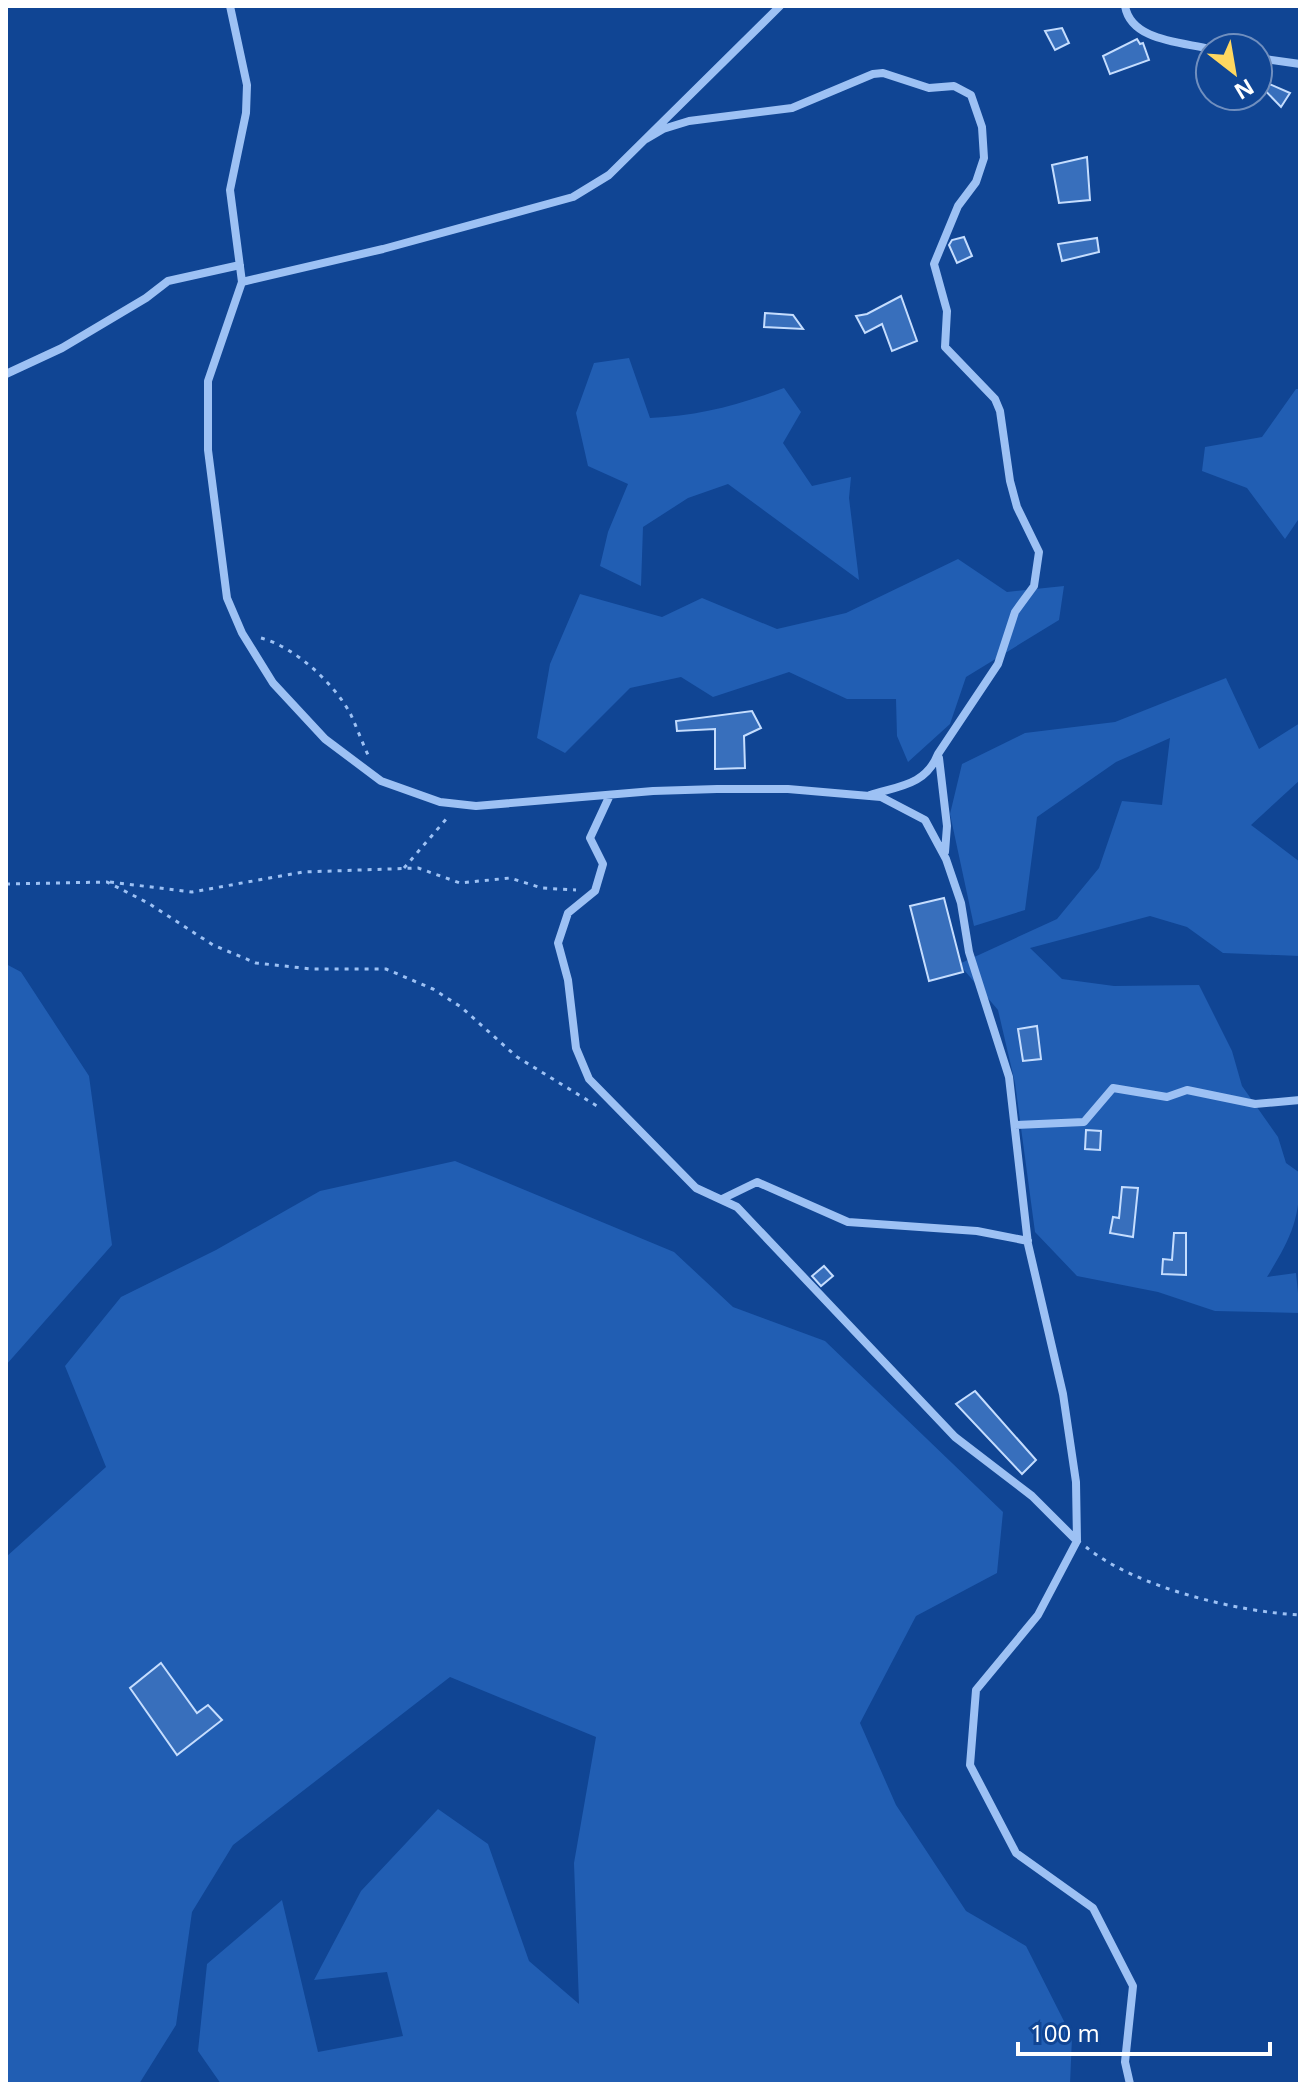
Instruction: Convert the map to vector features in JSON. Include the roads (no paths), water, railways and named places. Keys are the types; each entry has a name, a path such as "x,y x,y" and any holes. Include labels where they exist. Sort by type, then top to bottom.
{"street":[{"path":"230,6 247,85 246,113 230,190 242,282 208,381 208,450 219,559 227,598 242,633 273,683 325,739 381,781 413,794 459,804 506,805 610,795 788,789 881,797 925,820 944,855 961,903 969,952 1009,1077 1028,1241 1063,1394 1076,1482 1077,1541 1038,1615 976,1690 970,1765 1016,1853 1093,1908 1133,1986 1125,2062 1130,2084"},
{"path":"242,282 383,249 573,197 609,175 780,6"},
{"path":"1125,6 1130,23 1141,31 1194,45"},
{"path":"1274,60 1300,64"},
{"path":"646,139 663,129 689,121 792,108 873,74 883,73 929,88 954,86 971,95 982,127 984,158 976,182 958,206 934,264 947,311 945,347 995,399 1000,411 1017,507 1039,552 1034,586 1015,612 998,664 938,754 932,770 913,784 867,796"},
{"path":"6,374 62,348 146,298 168,281 202,270 240,265"},
{"path":"938,754 947,826 944,855"},
{"path":"610,795 590,838 603,864 595,891 568,913 558,943 568,980 576,1048 589,1079 696,1188 737,1207 955,1437 1032,1496 1077,1541"},
{"path":"1015,1125 1084,1122 1113,1088 1167,1097 1187,1090 1255,1104 1300,1100"},
{"path":"722,1199 757,1182 848,1222 977,1231 1028,1241"}]}
